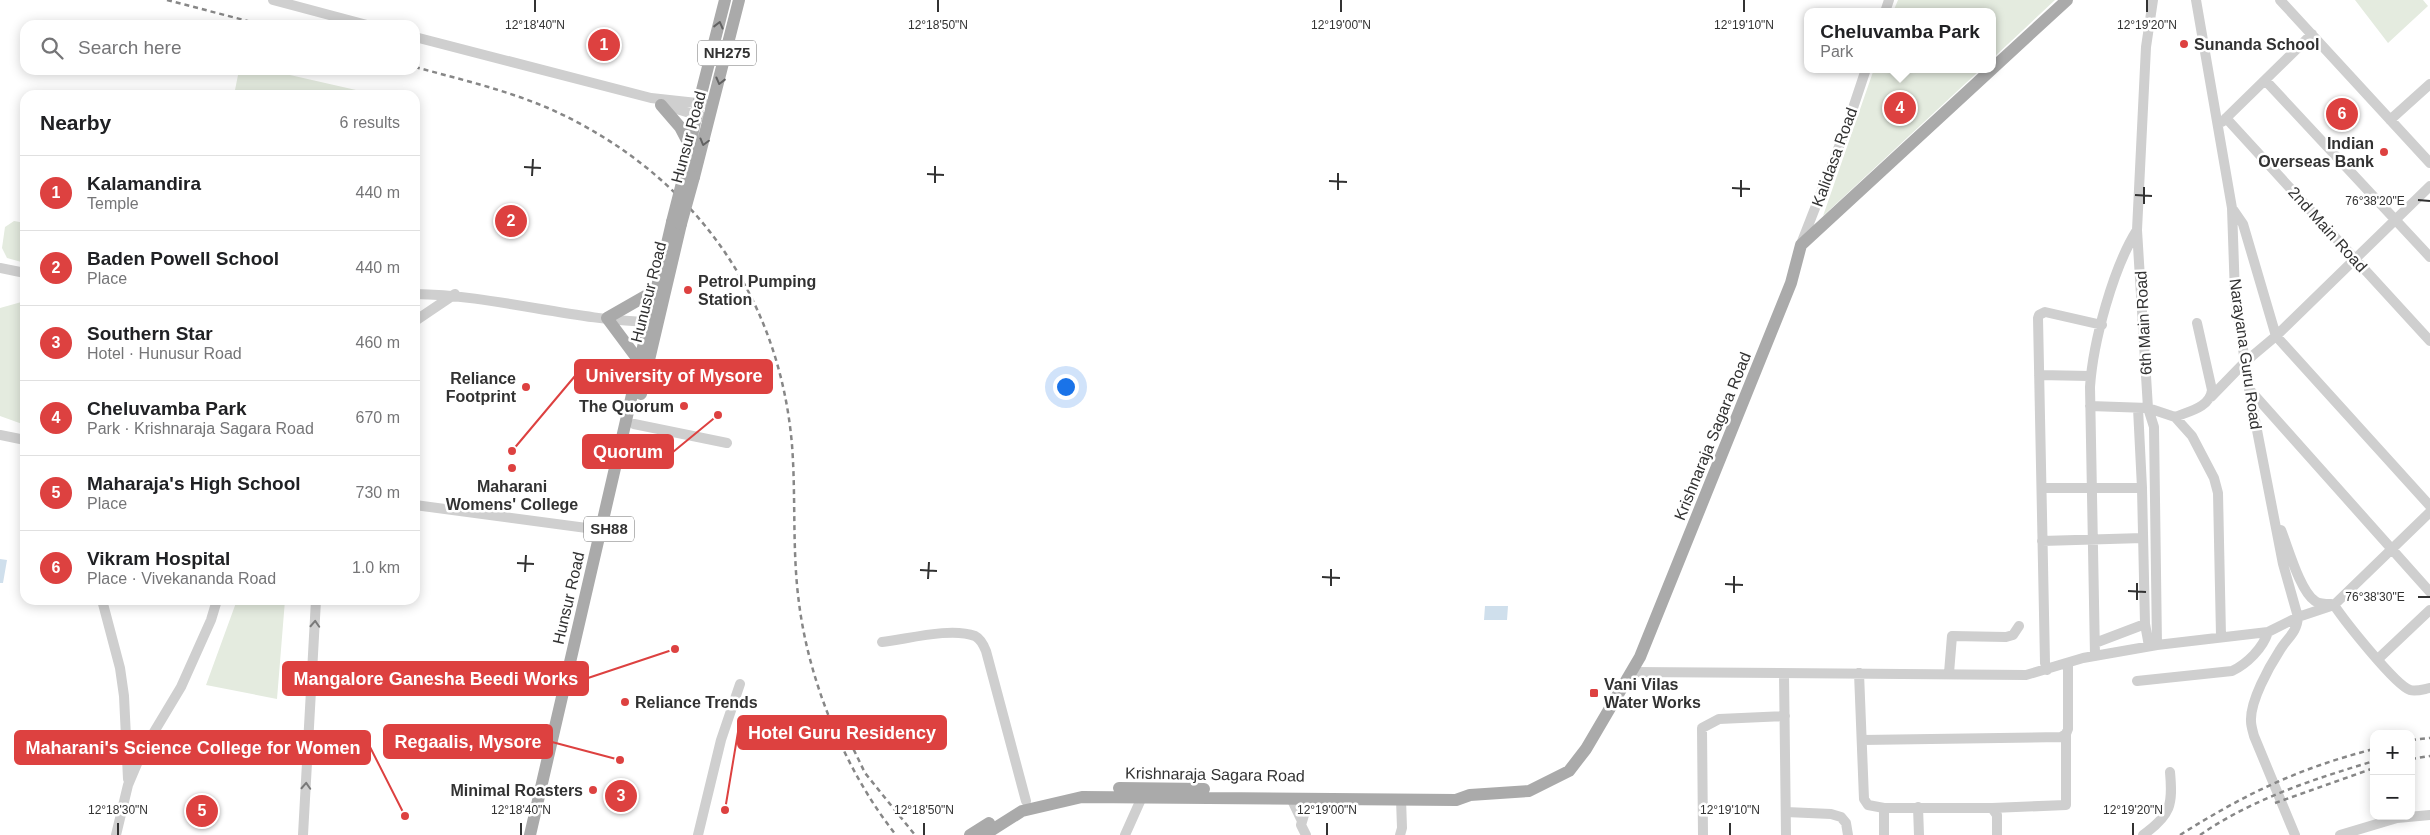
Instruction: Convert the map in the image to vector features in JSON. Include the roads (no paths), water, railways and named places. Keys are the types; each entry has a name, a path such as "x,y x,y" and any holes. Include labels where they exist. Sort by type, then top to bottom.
{"main road":[{"path":"689,176 696,115 725,0"},
{"name":"Hunsur Road","path":"530,835 605,530 639,361 652,322 656,290 677,223 689,176 712,113 739,0"},
{"path":"1996,65 2067,0"},
{"path":"1801,245 1988,73"},
{"path":"656,102 680,126 691,148"},
{"name":"Hunusur Road","path":"538,835 605,530 634,424 652,322 677,223"},
{"name":"Krishnaraja Sagara Road","path":"1309,795 1456,800 1470,795 1529,791 1569,771 1586,749 1633,672 1791,283 1801,245"},
{"path":"639,361 607,318 656,290"},
{"name":"Krishnaraja Sagara Road","path":"970,835 1019,803 1082,788 1291,795"},
{"name":"Krishnaraja Sagara Road","path":"984,835 1022,810 1082,797 1309,795 1457,791 1470,795"}],"street":[{"path":"273,0 348,20"},
{"name":"6th Main Road","path":"2153,0 2146,47 2137,230 2143,408 2154,427 2153,646"},
{"name":"Narayana Guru Road","path":"2196,0 2232,208 2235,295 2249,389 2283,564 2298,617"},
{"path":"2280,0 2430,163"},
{"path":"2218,126 2312,34"},
{"path":"420,39 656,102 696,115 712,113"},
{"name":"Kalidasa Road","path":"1801,245 1847,126 1865,73"},
{"path":"2265,80 2430,257"},
{"path":"2390,120 2430,84"},
{"path":"656,102 699,102 712,113"},
{"name":"2nd Main Road","path":"2226,118 2430,341"},
{"path":"2176,417 2208,403 2211,397 2245,362 2276,336 2430,186"},
{"path":"2232,208 2242,224 2276,336 2430,506"},
{"path":"2095,656 2090,376 2102,325 2124,251 2137,230"},
{"path":"0,268 20,272"},
{"path":"420,294 455,294 607,318 652,322"},
{"path":"420,318 455,294"},
{"path":"2047,670 2044,663 2038,318 2041,312 2102,325"},
{"path":"2197,323 2212,390 2211,397"},
{"path":"2039,375 2090,376"},
{"path":"2249,389 2430,592"},
{"path":"2090,406 2143,408 2176,417 2192,436 2217,485 2221,636"},
{"path":"2143,408 2142,488 2146,624 2153,646"},
{"path":"634,424 727,443"},
{"path":"0,435 20,439"},
{"path":"2042,488 2142,488"},
{"path":"2272,505 2303,583 2311,596 2321,603 2334,605 2378,659 2404,686 2414,691 2430,688"},
{"path":"420,506 605,530"},
{"path":"1633,672 2026,675 2095,656 2221,636 2268,632 2298,617 2334,605 2430,512"},
{"path":"2042,541 2143,538"},
{"path":"103,605 120,668 124,696 128,786"},
{"path":"116,835 128,786 142,752 181,687 211,620 216,605"},
{"path":"303,835 316,605"},
{"path":"2378,659 2430,610"},
{"path":"2294,835 2254,736 2250,721 2253,706 2264,680 2281,648 2297,626 2298,617"},
{"path":"2094,643 2146,624"},
{"path":"1949,673 1952,636 2006,637 2012,635 2019,626"},
{"path":"882,642 955,632 976,636 982,641 1026,801"},
{"path":"2137,681 2232,671 2239,668 2256,652 2268,632"},
{"path":"1859,673 1864,799 1868,805 1884,808 1992,808 2066,805 2066,734 2069,720 2068,663"},
{"path":"1784,674 1786,835"},
{"path":"698,835 721,740 740,684"},
{"path":"1703,835 1702,728 1718,719 1785,716"},
{"path":"1862,740 2061,736 2066,734"},
{"path":"2143,835 2158,824 2170,808 2172,798 2170,772"},
{"path":"1291,795 1302,821"},
{"path":"1306,835 1302,829 1302,821 1309,795"},
{"path":"1126,835 1142,797"},
{"path":"1400,835 1402,828 1401,799"},
{"path":"1918,807 1919,835"},
{"path":"1884,808 1884,835"},
{"path":"1992,808 1997,815 1997,835"},
{"path":"1786,812 1836,815 1846,823 1848,835"},
{"path":"2340,835 2398,818 2430,814"}],"water":[{"path":"0,559 7,560 3,583 0,583"},
{"path":"1485,606 1508,606 1507,620 1484,620"}],"railway":[{"path":"167,0 244,20"},
{"path":"420,68 516,96 548,108 598,134 643,165 683,201 718,242 746,287 768,336 784,389 792,445 797,583 804,633 811,664 832,725 846,755 861,783 896,835"},
{"path":"838,717 865,773 915,835"},
{"path":"2415,740 2430,738"},
{"path":"2180,835 2227,807 2273,784 2321,765 2370,750"},
{"path":"2415,758 2430,756"},
{"path":"2200,835 2220,822 2284,791 2370,762"},
{"path":"2275,803 2370,769"}],"place":[{"name":"Sunanda School","path":"2184,44"},
{"name":"Kalamandira","path":"604,45"},
{"name":"Cheluvamba Park","path":"1900,108"},
{"name":"Vikram Hospital","path":"2342,114"},
{"name":"Indian Overseas Bank","path":"2384,152"},
{"name":"Baden Powell School","path":"511,221"},
{"name":"Petrol Pumping Station","path":"688,290"},
{"name":"Reliance Footprint","path":"526,387"},
{"name":"The Quorum","path":"684,406"},
{"name":"Quorum","path":"718,415"},
{"name":"University of Mysore","path":"512,451"},
{"name":"Maharani Womens' College","path":"512,468"},
{"name":"Mangalore Ganesha Beedi Works","path":"675,649"},
{"name":"Vani Vilas Water Works","path":"1594,693"},
{"name":"Reliance Trends","path":"625,702"},
{"name":"Regaalis, Mysore","path":"620,760"},
{"name":"Minimal Roasters","path":"593,790"},
{"name":"Southern Star","path":"621,796"},
{"name":"Hotel Guru Residency","path":"725,810"},
{"name":"Maharaja's High School","path":"202,811"},
{"name":"Maharani's Science College for Women","path":"405,816"}]}
